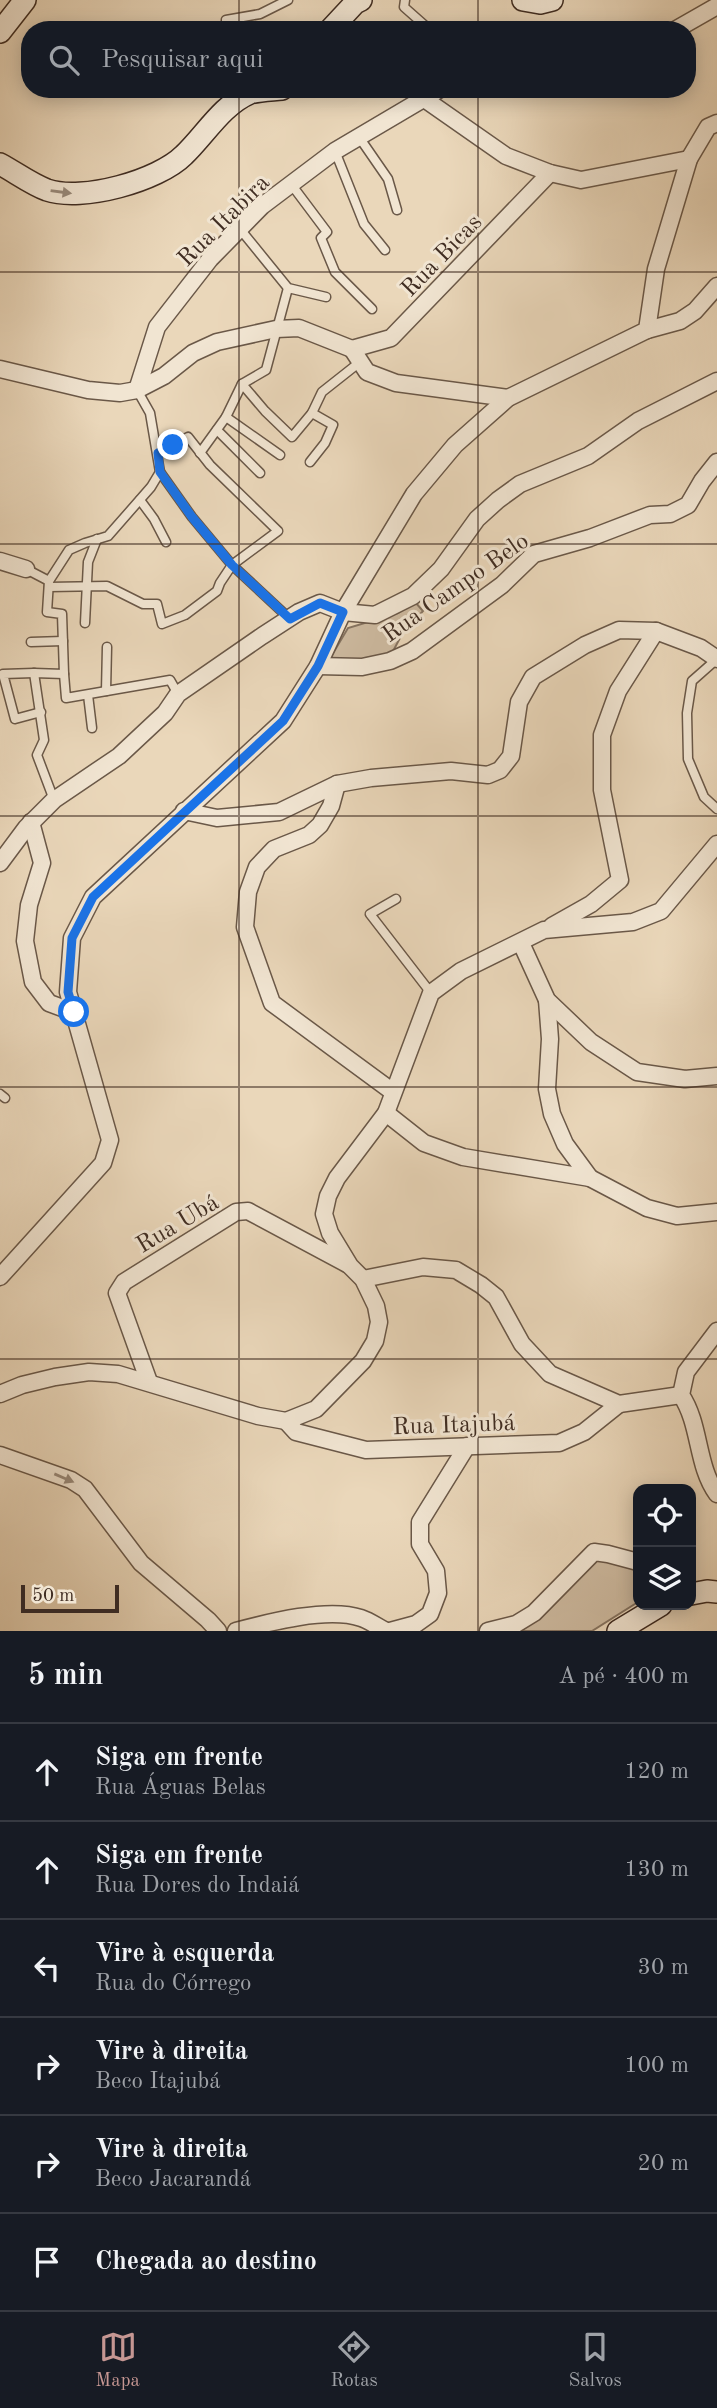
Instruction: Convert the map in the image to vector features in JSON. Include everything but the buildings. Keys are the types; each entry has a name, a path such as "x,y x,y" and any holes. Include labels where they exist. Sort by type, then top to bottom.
{"street":[{"path":"0,32 25,0"},
{"path":"339,21 361,0"},
{"path":"523,0 552,0"},
{"path":"691,21 717,6"},
{"path":"0,164 48,190 73,194 114,188 151,175 182,158 241,98"},
{"path":"423,98 506,156 550,173 581,180 689,159"},
{"name":"Rua Itabira","path":"138,390 157,327 210,259 262,206 291,184 335,151 423,98"},
{"path":"647,330 656,269 689,159 708,127 717,123"},
{"name":"Rua Bicas","path":"356,355 391,338 550,173"},
{"path":"0,1277 103,1163 110,1140 68,992 72,938 93,897 283,721 318,666 343,612 414,494 455,445 508,398 647,330 680,321 695,311 717,286"},
{"path":"0,369 88,390 120,393 138,390 164,376 193,353 217,342 276,329 299,328 356,355 367,372 396,383 508,398"},
{"path":"0,863 31,822 54,800 119,756 165,713 178,694 290,619 320,603 343,612 375,615 414,596 442,569 477,519 520,484 588,456 638,421 717,381"},
{"name":"Rua Campo Belo","path":"318,666 362,667 390,661 412,651 502,585 534,554 590,538 650,515 670,514 688,505 715,467"},
{"path":"0,561 26,569"},
{"path":"184,811 217,818 279,812 337,784 371,778 451,771 488,775 500,771 511,756 519,702 533,677 585,645 619,631 656,631 701,648 717,659"},
{"path":"0,1394 22,1385 55,1377 89,1372 118,1374 258,1416 286,1421 316,1409 363,1361 375,1341 379,1322 376,1306 363,1279 350,1266 330,1233 324,1214 328,1196 337,1178 386,1113 431,993 461,971 521,943 591,904 620,880 602,790 602,735 618,691 656,631"},
{"path":"337,784 331,806 320,825 309,835 274,849 257,867 248,892 245,926 272,1003 393,1092"},
{"path":"31,822 42,863 29,905 25,941 33,982 49,1003 74,1012"},
{"path":"544,930 633,922 661,911 717,844"},
{"path":"521,943 547,999 550,1039 547,1089 552,1114 565,1144 590,1178"},
{"path":"547,999 591,1042 637,1072 685,1079 717,1076"},
{"path":"386,1113 424,1143 463,1157 590,1178 647,1208 677,1216 717,1212"},
{"name":"Rua Ubá","path":"149,1382 117,1293 124,1282 236,1212 248,1211 350,1266"},
{"path":"363,1279 423,1267 456,1270 481,1284 496,1297 522,1344 550,1374 619,1404 681,1395"},
{"path":"717,1331 686,1372 681,1395 692,1416 704,1470 717,1494"},
{"name":"Rua Itajubá","path":"286,1421 296,1433 366,1450 559,1443 584,1432 619,1404"},
{"path":"236,1631 307,1617 338,1614 361,1618 388,1631 416,1624 430,1614 438,1593 436,1571 420,1544 420,1522 467,1446"},
{"path":"0,1455 71,1480 85,1489 141,1563 218,1631"},
{"path":"488,1631 516,1624 534,1613 594,1552 633,1560"},
{"path":"618,1631 652,1610"}],"lane":[{"path":"226,20 260,14 288,0"},
{"path":"405,0 404,7 420,21"},
{"path":"359,137 388,179 397,210"},
{"path":"335,151 364,224 385,250"},
{"path":"291,184 327,232 321,238 335,272 372,309"},
{"path":"240,229 288,288 326,297"},
{"path":"200,453 226,417 242,384 266,370 288,288"},
{"path":"242,384 292,437 312,413 322,392 356,355"},
{"path":"138,390 150,413 160,472 192,517 232,565 290,619"},
{"path":"310,462 325,443 333,425 312,413"},
{"path":"226,417 279,455"},
{"path":"217,430 260,473"},
{"path":"26,569 49,584 107,586 143,604 157,604 162,624 185,615 217,591 232,565 278,531 210,465 188,437 158,453"},
{"path":"160,472 151,487 108,536 69,551 49,584 47,612 62,614 66,698 170,680 178,694"},
{"path":"140,500 166,542"},
{"path":"85,623 88,562 97,539"},
{"path":"31,642 63,641"},
{"path":"106,691 107,647"},
{"path":"717,659 692,681 687,713 688,759 704,797 717,810"},
{"path":"34,673 44,740 37,755 54,800"},
{"path":"41,712 15,719 3,674 64,674"},
{"path":"88,695 92,728"},
{"path":"396,899 370,914 431,993"}],"shaded area":[{"path":"415,602 423,611 401,636 391,655 364,660 329,660 348,628 398,613"},
{"path":"594,1554 633,1564 633,1605 592,1631 508,1631"}],"route":[{"path":"74,1012 68,992 72,938 93,897 283,721 318,666 343,612 320,603 290,619 232,565 192,517 160,472 158,453 173,445"}]}
